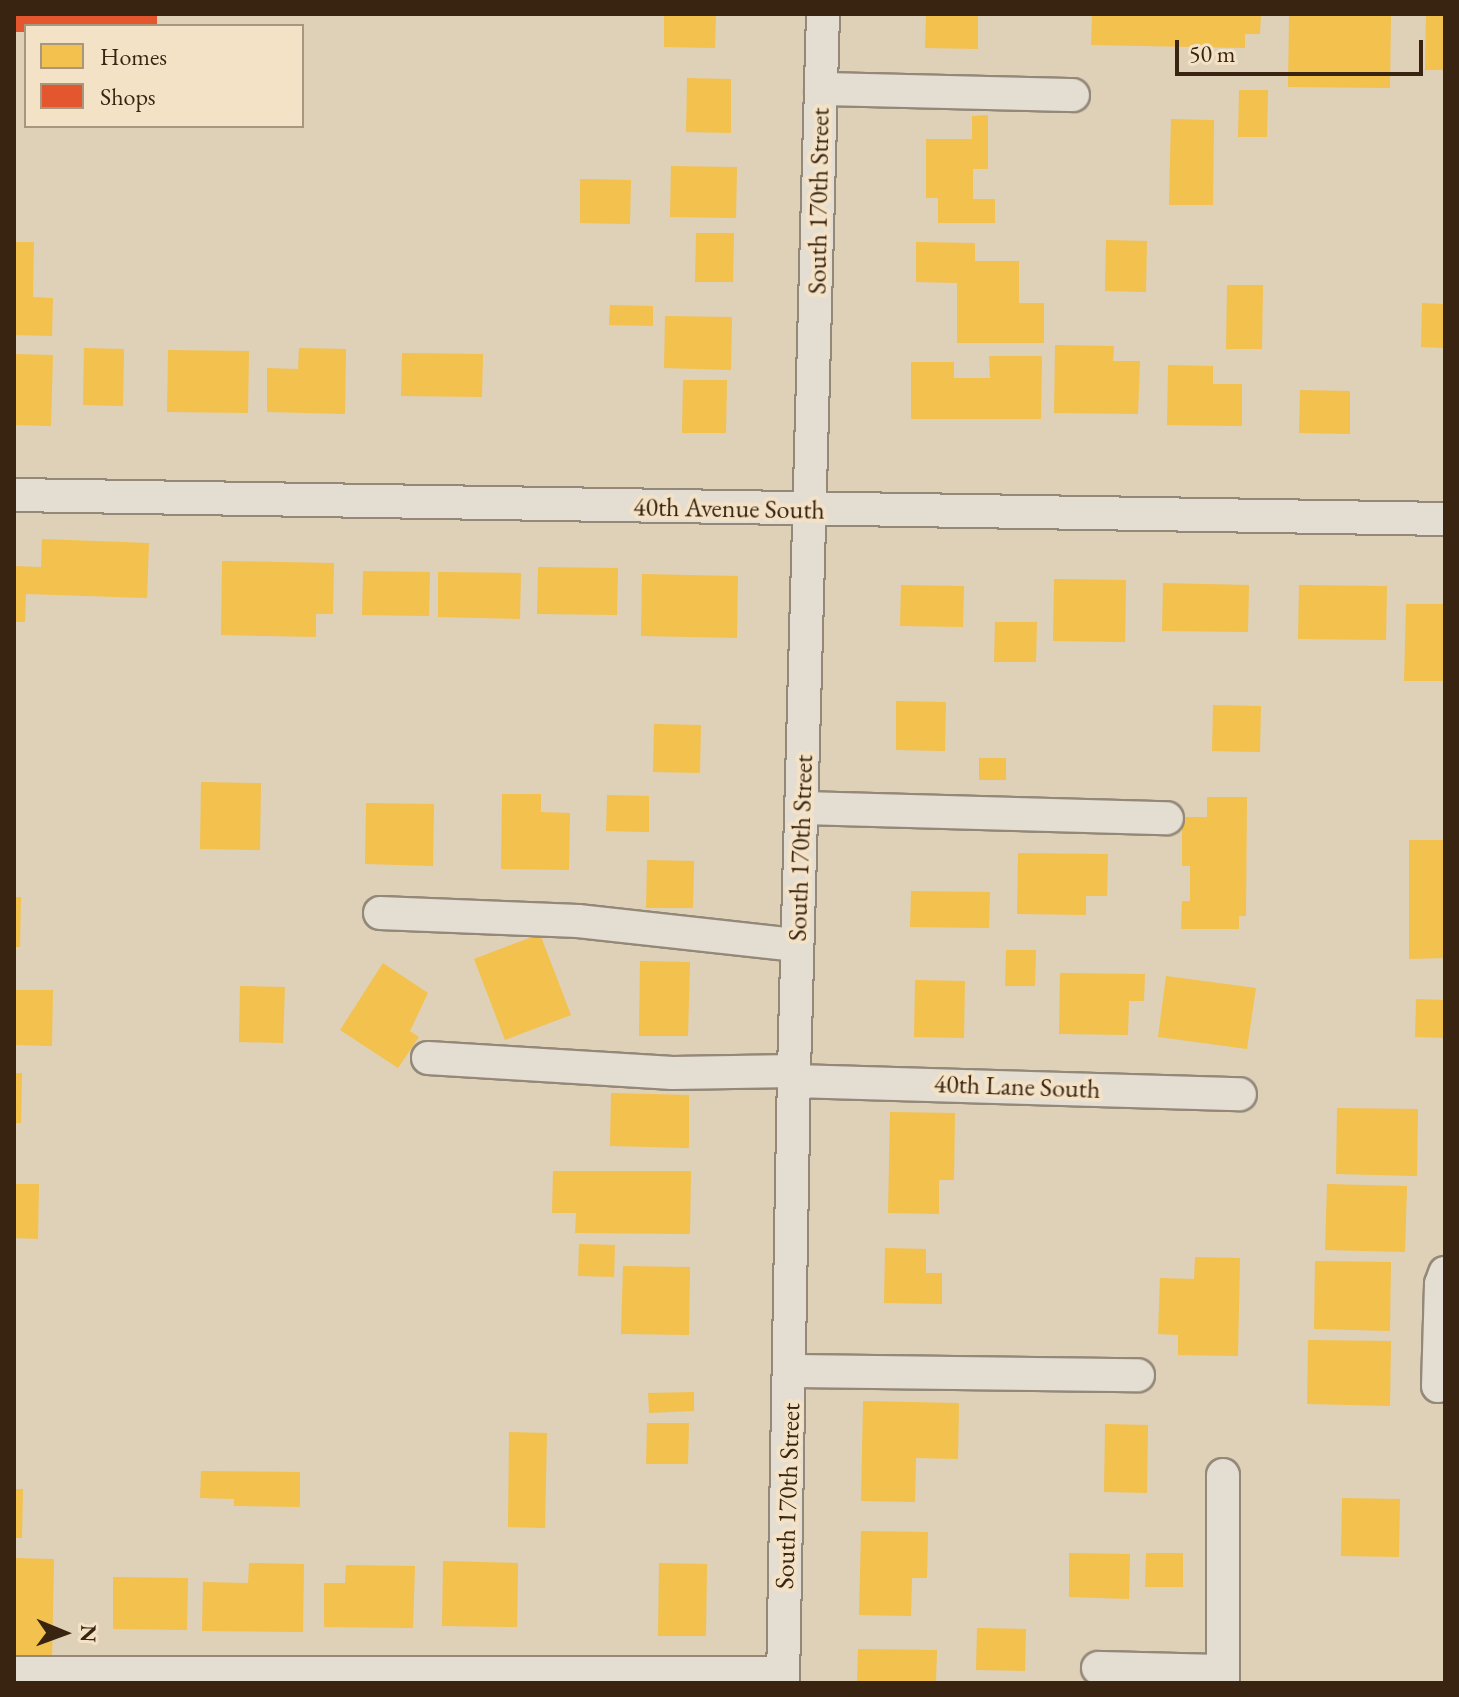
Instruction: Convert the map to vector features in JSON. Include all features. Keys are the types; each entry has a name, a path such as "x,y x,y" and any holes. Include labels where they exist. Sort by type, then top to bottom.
{"street":[{"name":"South 170th Street","path":"783,1678 797,945 812,511 823,14"},
{"path":"821,89 1073,95"},
{"name":"40th Avenue South","path":"14,495 812,511 1445,519"},
{"path":"802,808 1167,818"},
{"path":"380,913 578,921 797,945"},
{"name":"40th Lane South","path":"428,1058 673,1073 1240,1094"},
{"path":"1438,1386 1441,1284 1445,1273"},
{"path":"791,1371 1138,1375"},
{"path":"1098,1668 1223,1677 1223,1475"},
{"path":"14,1673 783,1678"}],"building: Homes":[{"path":"664,14 716,14 715,48 664,47"},
{"path":"926,14 978,14 978,49 925,48"},
{"path":"1092,14 1261,14 1260,34 1245,34 1245,48 1091,45"},
{"path":"1426,14 1445,14 1445,70 1425,70"},
{"path":"1289,15 1391,16 1390,88 1288,87"},
{"path":"687,78 731,79 731,133 686,132"},
{"path":"1239,90 1268,90 1267,137 1238,137"},
{"path":"988,115 988,169 973,169 973,199 995,199 995,223 938,223 938,198 926,198 926,139 972,139 972,116"},
{"path":"1171,119 1214,120 1213,205 1169,205"},
{"path":"671,166 737,167 736,218 670,217"},
{"path":"580,179 631,180 630,224 580,223"},
{"path":"696,233 734,233 733,282 695,282"},
{"path":"1106,240 1147,241 1146,292 1105,291"},
{"path":"14,242 34,242 33,297 53,298 52,336 14,335"},
{"path":"916,242 975,243 975,261 1019,261 1019,303 1044,303 1044,343 957,343 957,283 916,282"},
{"path":"1227,285 1263,285 1262,349 1226,349"},
{"path":"1422,303 1445,304 1445,348 1421,347"},
{"path":"610,305 653,306 653,326 609,325"},
{"path":"665,316 732,317 731,370 664,368"},
{"path":"1055,345 1114,346 1113,361 1140,361 1138,414 1054,413"},
{"path":"84,348 124,349 123,406 83,405"},
{"path":"299,348 346,349 345,414 267,412 267,368 298,369"},
{"path":"168,350 249,351 248,413 167,412"},
{"path":"402,353 483,354 482,397 401,396"},
{"path":"14,354 53,355 51,426 14,425"},
{"path":"989,356 1042,356 1041,419 911,419 911,362 954,362 954,378 990,378"},
{"path":"1168,365 1213,366 1213,384 1242,384 1242,426 1167,425"},
{"path":"683,380 727,380 726,433 682,433"},
{"path":"1300,390 1350,391 1350,434 1299,433"},
{"path":"42,539 149,543 147,598 26,594 25,622 14,622 14,566 41,567"},
{"path":"222,561 334,563 333,614 316,614 316,637 221,635"},
{"path":"538,567 618,568 617,615 537,614"},
{"path":"363,571 430,572 429,616 362,615"},
{"path":"438,572 521,573 520,619 438,617"},
{"path":"642,574 738,576 737,638 641,636"},
{"path":"1054,579 1126,580 1125,642 1053,641"},
{"path":"1163,583 1249,585 1248,632 1162,631"},
{"path":"901,585 964,586 963,627 900,626"},
{"path":"1299,585 1387,586 1386,640 1298,639"},
{"path":"1406,604 1445,604 1445,681 1404,681"},
{"path":"995,622 1037,622 1036,662 994,662"},
{"path":"896,701 946,702 945,751 896,750"},
{"path":"1213,705 1261,706 1260,752 1212,751"},
{"path":"654,724 701,725 700,773 653,772"},
{"path":"979,758 1006,758 1006,780 979,780"},
{"path":"201,782 261,783 260,850 200,849"},
{"path":"502,794 541,794 541,812 570,813 569,870 501,869"},
{"path":"607,795 649,796 649,832 606,831"},
{"path":"1207,797 1247,797 1246,916 1239,916 1239,929 1181,929 1182,901 1190,901 1190,866 1182,866 1182,817 1207,817"},
{"path":"366,803 434,804 433,866 365,864"},
{"path":"1409,840 1445,840 1445,958 1409,959"},
{"path":"1018,853 1108,854 1107,896 1086,896 1086,915 1017,914"},
{"path":"647,860 694,861 693,908 646,908"},
{"path":"911,891 990,892 989,928 910,927"},
{"path":"14,897 21,897 20,947 14,947"},
{"path":"540,934 571,1015 505,1040 474,959"},
{"path":"1006,950 1036,950 1035,986 1005,986"},
{"path":"640,961 690,962 688,1036 639,1036"},
{"path":"383,963 428,993 410,1031 419,1037 398,1068 340,1030"},
{"path":"1060,973 1145,974 1144,1001 1129,1001 1128,1035 1059,1034"},
{"path":"1166,976 1256,988 1247,1049 1158,1037"},
{"path":"915,980 965,981 964,1038 914,1037"},
{"path":"240,986 285,987 283,1043 239,1042"},
{"path":"14,990 53,990 52,1046 14,1045"},
{"path":"1416,999 1445,1000 1445,1038 1415,1037"},
{"path":"14,1073 22,1073 21,1123 14,1123"},
{"path":"611,1093 689,1095 689,1148 610,1146"},
{"path":"1337,1108 1418,1109 1417,1176 1336,1174"},
{"path":"890,1112 955,1113 954,1180 939,1180 939,1214 888,1213"},
{"path":"553,1171 691,1171 690,1234 575,1233 576,1213 552,1213"},
{"path":"14,1184 39,1184 38,1239 14,1238"},
{"path":"1327,1184 1407,1186 1405,1252 1325,1250"},
{"path":"579,1244 615,1245 614,1277 578,1276"},
{"path":"885,1248 926,1249 926,1273 942,1273 942,1304 884,1303"},
{"path":"1195,1257 1240,1258 1238,1356 1178,1355 1178,1335 1158,1334 1160,1278 1194,1279"},
{"path":"1315,1261 1391,1262 1390,1331 1314,1329"},
{"path":"623,1266 690,1267 689,1335 621,1334"},
{"path":"1308,1340 1391,1341 1390,1406 1307,1404"},
{"path":"694,1392 694,1411 649,1413 648,1393"},
{"path":"863,1401 959,1403 958,1459 916,1458 915,1502 861,1501"},
{"path":"647,1423 689,1423 688,1464 646,1464"},
{"path":"1105,1424 1148,1425 1147,1493 1104,1492"},
{"path":"509,1432 547,1433 545,1528 508,1527"},
{"path":"201,1471 300,1472 300,1507 234,1506 234,1499 200,1498"},
{"path":"14,1489 23,1489 22,1538 14,1538"},
{"path":"1342,1498 1400,1499 1399,1557 1341,1556"},
{"path":"861,1531 928,1532 927,1578 912,1578 911,1616 859,1615"},
{"path":"1069,1553 1130,1554 1129,1599 1069,1597"},
{"path":"1146,1553 1183,1553 1183,1587 1145,1587"},
{"path":"14,1558 54,1559 52,1661 14,1660"},
{"path":"443,1561 518,1563 517,1627 442,1626"},
{"path":"249,1563 304,1564 303,1632 202,1631 203,1582 248,1583"},
{"path":"659,1563 707,1564 706,1636 658,1636"},
{"path":"346,1565 415,1566 413,1628 324,1627 324,1583 345,1583"},
{"path":"113,1577 188,1578 187,1630 113,1629"},
{"path":"977,1628 1026,1629 1025,1671 976,1670"},
{"path":"858,1649 937,1650 936,1683 857,1683"}],"building: Shops":[{"path":"14,14 157,14 157,24 24,24 24,32 14,32"}]}
